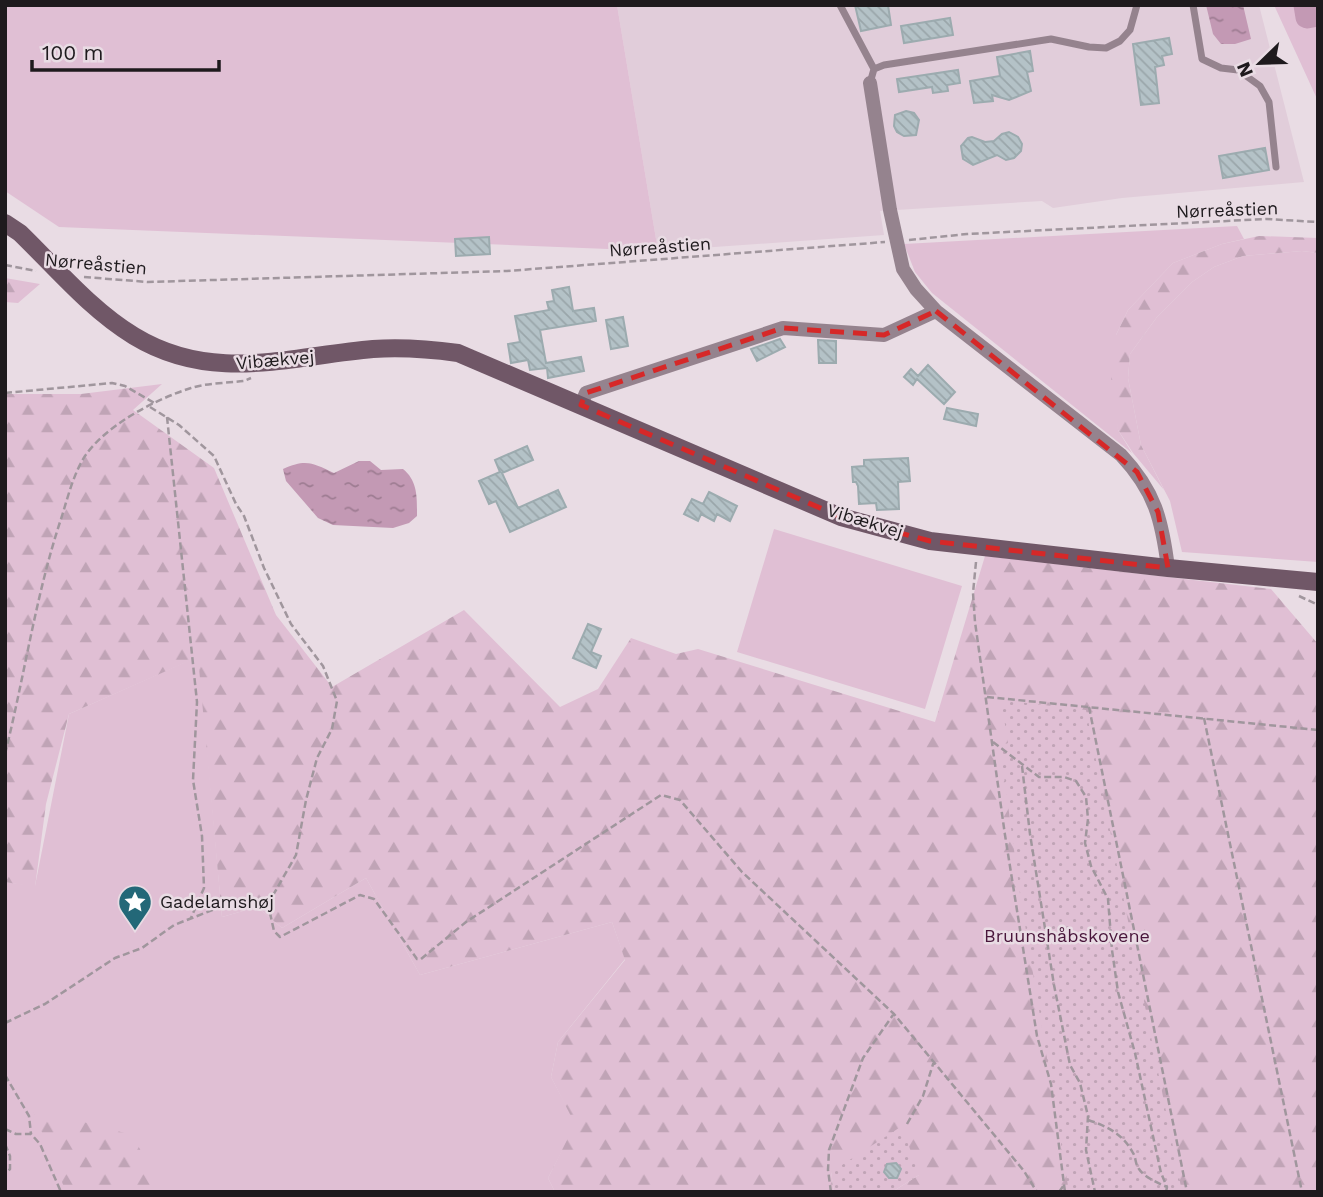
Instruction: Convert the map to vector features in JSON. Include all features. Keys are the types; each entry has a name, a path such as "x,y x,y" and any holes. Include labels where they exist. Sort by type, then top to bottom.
{"street":[{"path":"872,76 896,241 903,269 916,289 936,311 1121,455 1137,472 1158,512 1168,568"},
{"name":"Vibækvej","path":"5,223 20,233 107,316 135,337 167,352 200,361 236,365 372,349 411,347 458,353 841,517 930,541 1318,582"},
{"path":"581,405 586,393 783,328 884,335 936,311"}],"lane":[{"path":"840,5 872,76 884,65 1051,38 1088,47 1106,48 1120,41 1130,30 1137,5"},
{"path":"1193,5 1202,59 1221,68 1238,69 1260,86 1269,102 1276,167"}],"path":[{"name":"Nørreåstien","path":"5,265 63,275 148,282 507,271 967,234 1254,220 1318,222"},
{"path":"5,754 47,561 72,484 85,456 104,435 124,419 192,387 244,381 256,376"},
{"path":"5,393 113,383 125,386 156,404"},
{"path":"150,407 167,417 214,456 244,516 264,568 291,624 323,666 337,701 332,729 317,758 296,855 268,904 274,931 280,937 360,895 374,899 417,960 421,959 466,922 661,795 680,800 742,872 894,1014 1024,1171 1037,1192"},
{"path":"167,417 197,702 193,780 202,836 204,888 191,918"},
{"path":"978,546 973,593 975,622 1037,1036 1051,1084 1065,1192"},
{"path":"986,696 1318,730"},
{"path":"1089,707 1187,1192"},
{"path":"1204,718 1302,1192"},
{"path":"993,742 1039,777 1064,777 1076,781 1086,797 1088,819 1085,843 1091,866 1108,899 1118,992 1135,1053 1166,1192"},
{"path":"1022,766 1030,834 1062,1033 1070,1065 1080,1083 1087,1119 1086,1150 1095,1192"},
{"path":"5,1023 45,1004 115,958 142,948 174,925 241,899 268,904"},
{"path":"831,1192 829,1150 863,1058 894,1014"},
{"path":"907,1124 923,1096 934,1061"},
{"path":"5,1075 29,1116 31,1134 40,1144 61,1192"},
{"path":"1087,1119 1108,1126 1120,1135 1133,1153 1139,1169 1167,1187"},
{"path":"5,1129 16,1134 31,1134"},
{"path":"5,1144 10,1156 10,1169 5,1174"},
{"path":"1059,1192 1064,1185"}],"highlighted area":[{"path":"936,311 1137,472 1158,512 1168,568 930,541 841,517 581,405 586,393 783,328 884,335"}],"shaded area":[{"path":"617,5 1259,5 1304,182 1122,198 1053,208 1042,201 880,211 884,235 658,251"}],"green space":[{"path":"5,5 617,5 658,251 59,227 5,191"},
{"path":"1274,5 1318,5 1318,101"},
{"path":"1237,226 1244,239 1222,244 1173,263 1128,310 1116,335 1118,430 1132,453 932,293 915,272 904,244"},
{"path":"1259,236 1318,238 1318,253 1302,251 1243,256 1214,267 1192,282 1157,317 1130,354 1128,378 1141,445 1164,490 1118,430 1111,382 1111,352 1116,335 1128,310 1173,263 1222,244"},
{"path":"1302,251 1318,253 1318,562 1182,552 1170,501 1141,445 1128,378 1130,354 1157,317 1192,282 1214,267 1243,256"},
{"path":"5,278 40,284 18,303 5,302"},
{"name":"Bruunshåbskovene","path":"162,384 133,410 214,468 276,615 332,687 464,610 560,707 598,689 631,638 676,654 698,649 935,722 985,556 1271,589 1318,644 1318,1192 892,1192 919,1175 831,1172 834,1192 555,1192 548,1178 575,1124 551,1077 558,1042 625,960 612,922 420,975 366,878 282,928 257,907 222,917 198,657 69,714 46,804 35,887 5,882 5,394 81,394"},
{"path":"774,529 962,586 925,709 737,652"},
{"path":"199,656 222,917 257,907 282,928 366,878 420,975 612,922 625,959 558,1042 551,1077 576,1124 548,1178 555,1192 5,1192 5,882 35,886 69,714"},
{"path":"1001,700 1086,710 1182,1192 1069,1192 1020,894 1000,746 1008,743"},
{"path":"32,1108 132,1135 164,1192 66,1192"},
{"path":"902,1126 919,1175 892,1192 834,1192 831,1172"}],"water":[{"path":"1206,5 1243,5 1251,39 1235,44 1221,44 1213,34"},
{"path":"359,461 370,461 381,470 403,469 414,484 417,516 409,523 393,528 333,525 318,518 286,481 283,469 304,463 334,473"}],"building":[{"path":"855,5 888,5 891,25 861,31"},
{"path":"950,18 953,35 904,43 901,26"},
{"path":"1169,38 1172,54 1162,56 1164,65 1155,67 1159,103 1141,105 1133,44"},
{"path":"1030,51 1033,71 1027,72 1031,91 1009,100 992,95 993,101 974,103 970,81 1000,76 997,57"},
{"path":"958,70 960,83 947,85 948,91 933,93 932,87 899,92 897,79"},
{"path":"906,111 914,113 919,120 916,135 904,136 897,132 894,126 895,115"},
{"path":"1009,132 1018,137 1022,144 1021,151 1014,158 1006,160 997,155 973,165 963,159 961,146 968,138 994,141"},
{"path":"1265,148 1269,170 1223,178 1219,156"},
{"path":"489,237 490,254 456,256 455,239"},
{"path":"569,287 573,311 594,308 596,321 540,330 546,363 581,357 584,371 548,378 547,368 530,370 528,360 511,363 508,344 520,342 515,316 549,310 547,302 554,301 552,290"},
{"path":"623,317 628,346 611,349 606,320"},
{"path":"780,339 785,347 757,361 751,349"},
{"path":"818,340 836,341 836,363 819,363"},
{"path":"928,365 955,392 944,404 917,379 913,385 904,377 911,369 918,376"},
{"path":"947,408 978,414 976,426 944,419"},
{"path":"527,446 533,460 502,473 518,508 558,490 566,507 510,532 496,501 489,504 479,481 500,472 495,460"},
{"path":"908,458 910,481 898,482 899,509 877,510 876,503 859,504 858,486 853,482 852,467 864,466 864,460"},
{"path":"709,492 737,506 730,521 717,514 714,521 701,514 698,521 684,514 692,499 703,504"},
{"path":"588,624 601,629 591,652 601,656 596,668 573,658"},
{"path":"896,1163 901,1169 897,1178 889,1178 884,1172 887,1164"}],"waterway":[{"path":"1305,5 1307,17 1318,15"}],"place":[{"name":"Gadelamshøj","path":"135,932"}]}
